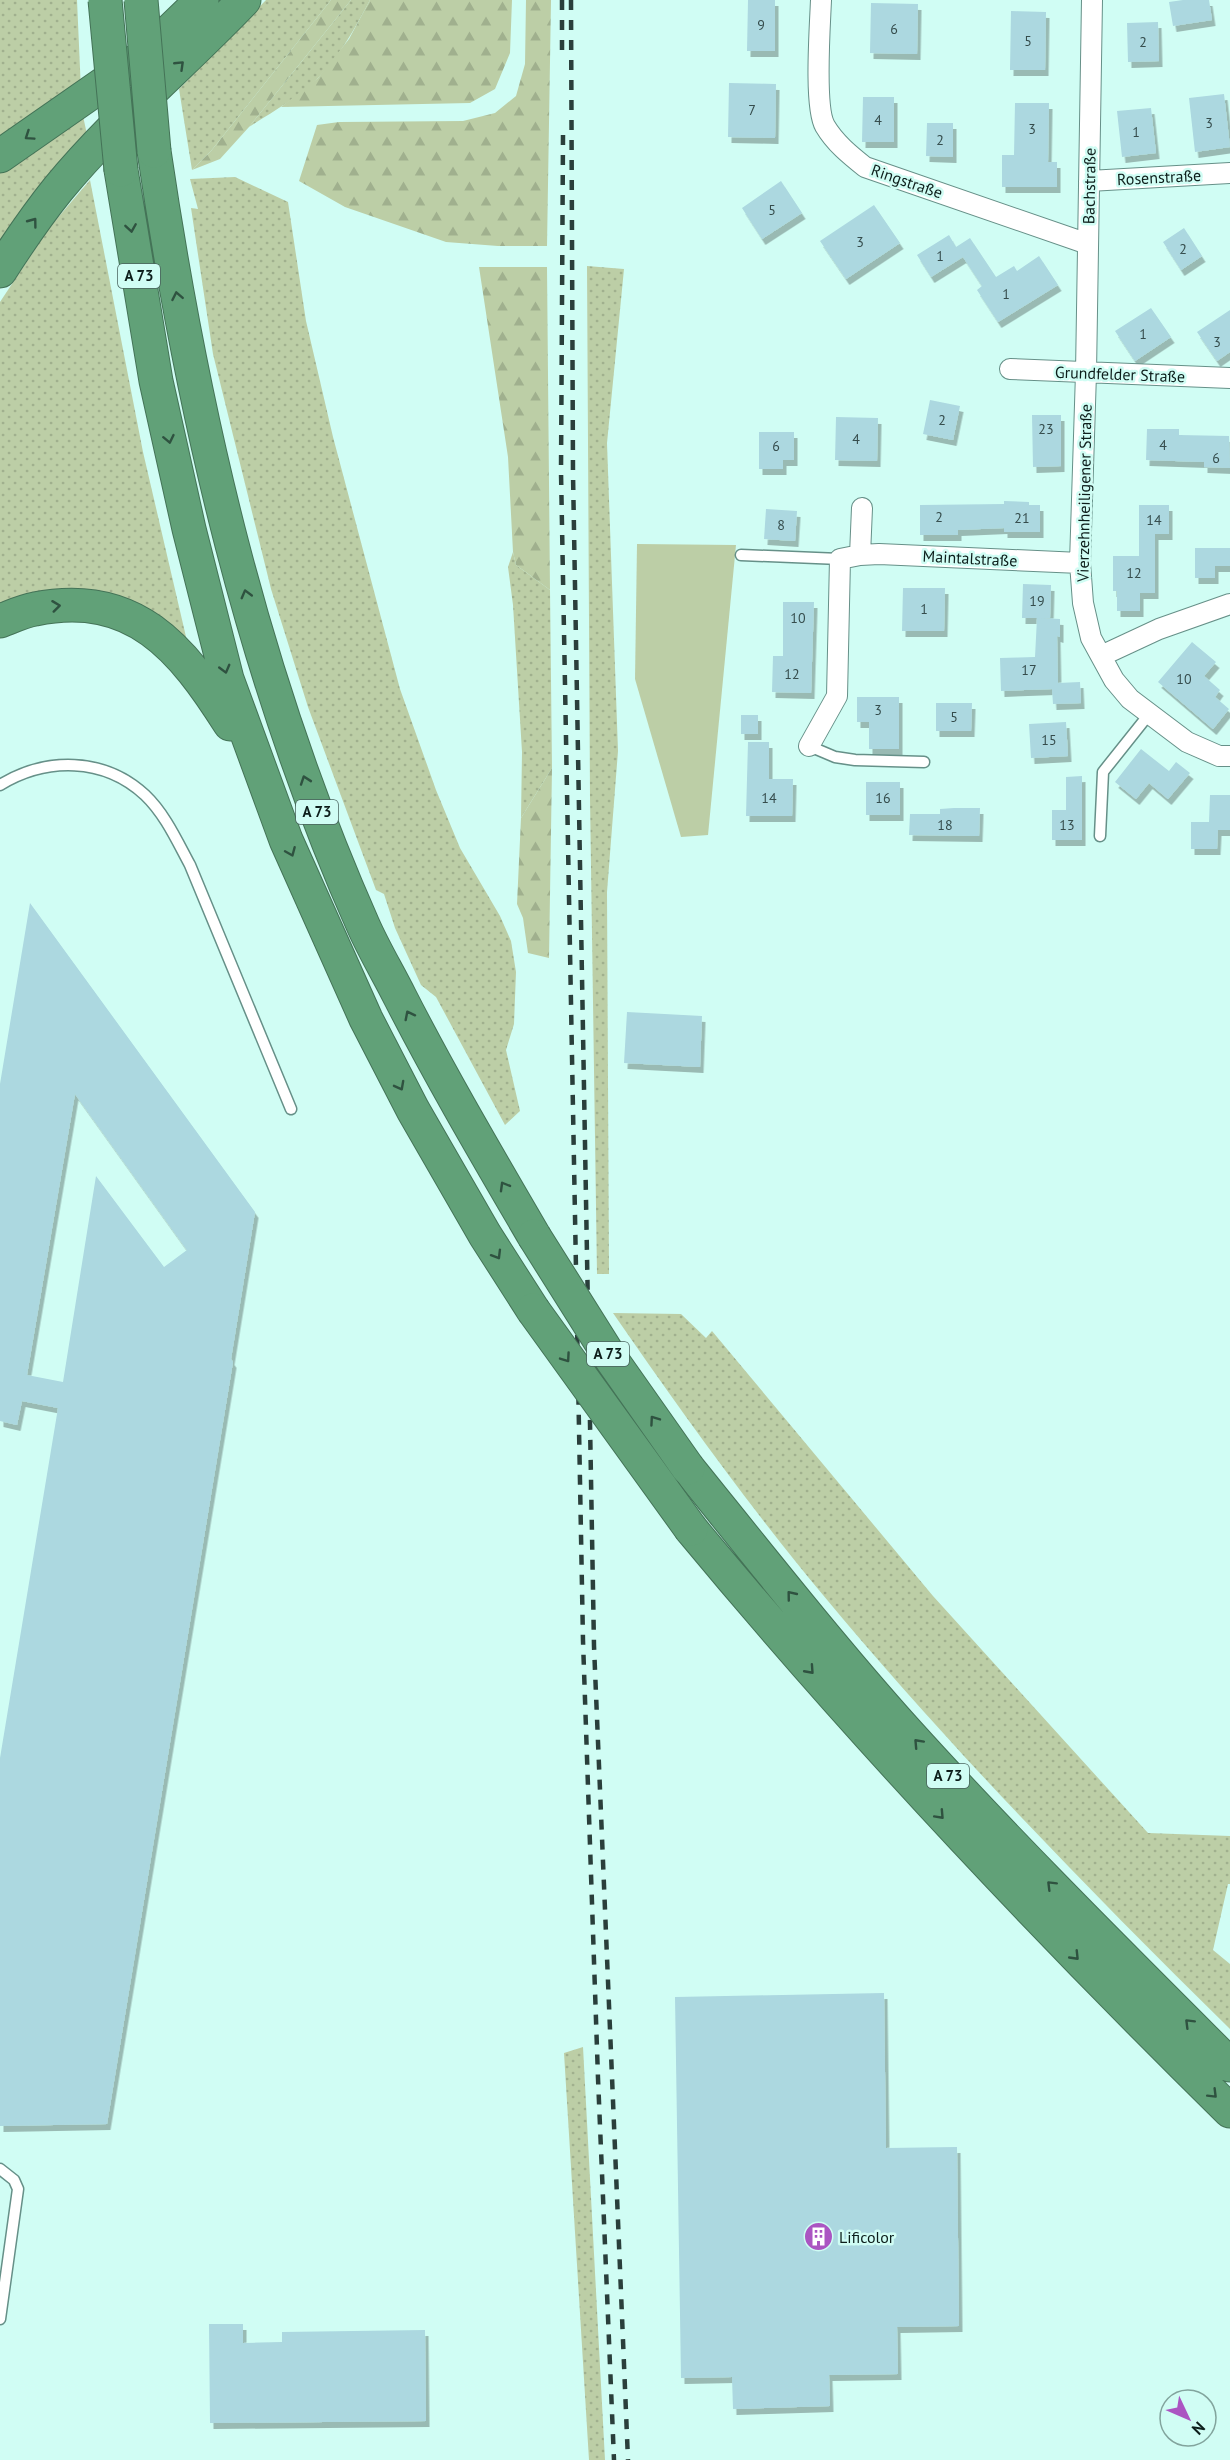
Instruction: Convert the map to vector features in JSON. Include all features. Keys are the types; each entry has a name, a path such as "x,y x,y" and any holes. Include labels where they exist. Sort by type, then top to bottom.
{"highway":[{"name":"A 73","path":"105,0 121,170 156,381 189,529 227,679 286,840 366,1019 413,1110 485,1235 533,1310 691,1529 787,1645 993,1872 1230,2111"},
{"name":"A 73","path":"141,0 154,151 168,248 188,353 223,512 262,652 313,801 369,937 443,1080 534,1236 612,1360 688,1468 807,1615 904,1729 1025,1859 1230,2065"},
{"path":"0,156 145,55 202,0"},
{"path":"0,271 31,225 82,162 244,0"},
{"path":"0,621 34,609 74,604 108,608 143,623 169,644 207,688 264,777"}],"street":[{"name":"Ringstraße","path":"821,0 819,94 824,125 842,148 865,167 1088,244"},
{"name":"Bachstraße","path":"1086,373 1092,0"},
{"name":"Rosenstraße","path":"1089,181 1230,173"},
{"name":"Grundfelder Straße","path":"1010,369 1230,378"},
{"name":"Vierzehnheiligener Straße","path":"1086,373 1080,563 1083,603 1091,638 1114,680 1130,699 1187,742 1219,756 1230,756"},
{"path":"860,555 861,508"},
{"name":"Maintalstraße","path":"840,559 879,554 1080,563"},
{"path":"809,746 837,696 840,559"},
{"path":"1101,656 1159,629 1230,604"}],"lane":[{"path":"741,555 840,559"},
{"path":"1100,836 1102,772 1150,713"},
{"path":"809,746 845,759 924,762"},
{"path":"0,785 17,775 42,769 88,765 112,773 144,795 172,831 190,865 291,1108"},
{"path":"0,2169 14,2180 18,2189 0,2319"},
{"path":"0,2245 9,2256"}],"green space":[{"path":"0,0 77,0 81,91 0,148"},
{"path":"266,0 331,0 211,151 192,170 179,89"},
{"path":"331,0 351,0 249,127 220,159 192,170 211,151"},
{"path":"351,0 370,0 353,31 333,60 302,92 249,127"},
{"path":"370,0 512,0 510,53 495,89 470,103 281,107 318,78 349,39"},
{"path":"526,0 551,0 547,246 498,246 446,242 345,207 299,181 317,125 339,122 463,121 495,113 516,96 525,64"},
{"path":"83,116 88,139 0,244 0,171"},
{"path":"235,177 288,202 306,321 333,437 400,689 436,790 460,848 500,916 511,941 516,972 514,1024 506,1050 520,1111 505,1125 436,997 421,985 395,928 384,894 376,890 308,707 271,589 213,354 191,208 198,209 190,179"},
{"path":"90,180 143,452 187,641 172,626 150,611 0,608 0,302 49,228"},
{"path":"587,266 624,269 607,443 618,751 607,892 609,1274 597,1274 590,798"},
{"path":"479,267 547,267 550,590 516,565 513,552 508,457"},
{"path":"637,544 736,545 708,835 681,837 635,679"},
{"path":"513,552 516,565 550,590 552,768 521,818 522,752 513,605 508,567"},
{"path":"552,768 549,958 528,953 523,918 517,904 521,818"},
{"path":"613,1313 681,1314 706,1338 712,1331 933,1596 1148,1833 1230,1836 1230,1884 1228,1884 1213,1950 1230,1964 1230,2029 1021,1817 871,1652 741,1492"},
{"path":"583,2047 605,2460 589,2460 564,2053"}],"building":[{"path":"748,0 775,0 775,51 747,51"},
{"path":"1209,0 1212,20 1173,26 1169,2"},
{"path":"871,3 918,4 917,54 870,53"},
{"path":"1011,11 1046,12 1045,70 1010,70"},
{"path":"1158,22 1159,61 1128,62 1127,23"},
{"path":"729,83 776,84 775,138 728,137"},
{"path":"1224,94 1230,147 1195,152 1189,98"},
{"path":"863,97 894,97 894,142 862,142"},
{"path":"1015,103 1049,103 1048,162 1057,162 1057,187 1002,187 1002,155 1014,155"},
{"path":"1151,108 1156,153 1122,157 1117,111"},
{"path":"927,123 953,123 953,157 926,156"},
{"path":"781,181 802,213 762,239 742,208"},
{"path":"874,205 900,243 846,279 820,241"},
{"path":"1184,228 1202,256 1181,270 1163,242"},
{"path":"949,235 956,247 970,238 996,277 1014,266 1017,271 1039,256 1058,285 998,322 977,290 982,286 963,257 931,277 917,255"},
{"path":"1151,308 1171,337 1135,361 1115,331"},
{"path":"1230,310 1230,352 1217,361 1197,332"},
{"path":"930,400 960,406 953,440 923,434"},
{"path":"1032,415 1061,415 1061,466 1033,467"},
{"path":"836,417 878,418 877,461 835,460"},
{"path":"1147,429 1179,429 1179,435 1229,436 1230,468 1204,467 1204,462 1146,460"},
{"path":"759,432 794,432 794,460 783,460 783,469 759,469"},
{"path":"1004,501 1040,505 1040,532 1004,532 1004,528 958,530 958,535 920,535 920,505 1004,504"},
{"path":"1139,505 1169,505 1169,534 1155,534 1155,593 1140,593 1140,611 1117,611 1117,591 1113,591 1113,556 1139,556"},
{"path":"766,509 797,511 795,541 764,539"},
{"path":"1195,548 1230,548 1230,566 1215,566 1215,578 1195,578"},
{"path":"1023,584 1051,585 1050,618 1041,618 1060,619 1060,637 1057,636 1058,683 1080,682 1081,703 1053,704 1052,689 1001,691 1000,658 1035,657 1037,618 1022,618"},
{"path":"903,588 945,588 944,631 902,631"},
{"path":"783,602 814,602 811,693 772,692 773,656 783,656"},
{"path":"1192,642 1216,662 1204,676 1220,690 1215,697 1229,709 1213,729 1158,682"},
{"path":"857,697 899,697 899,749 869,749 869,722 857,722"},
{"path":"936,703 972,703 971,731 936,731"},
{"path":"741,715 758,715 758,734 741,734"},
{"path":"1066,722 1068,756 1031,758 1029,724"},
{"path":"748,742 769,742 769,779 793,779 792,816 746,816"},
{"path":"1141,749 1169,771 1176,762 1190,773 1168,799 1149,783 1136,799 1115,782"},
{"path":"1082,776 1082,840 1052,840 1052,810 1066,810 1066,777"},
{"path":"866,782 900,782 900,815 866,815"},
{"path":"1210,795 1230,795 1230,830 1218,830 1217,849 1191,849 1191,822 1209,822"},
{"path":"980,808 979,836 909,835 910,814 940,814 940,809"},
{"path":"30,903 255,1212 231,1359 233,1362 107,2124 0,2126 0,1758 58,1408 22,1401 17,1425 0,1421 0,1084","holes":["75,1094 187,1250 164,1267 96,1176 63,1382 27,1375"]},
{"path":"627,1012 702,1016 700,1067 624,1063"},
{"name":"Lificolor","path":"884,1993 886,2148 957,2147 959,2326 897,2327 898,2374 829,2375 830,2406 733,2409 732,2377 681,2378 675,1997"},
{"path":"209,2324 243,2324 243,2343 282,2342 282,2332 425,2330 426,2421 210,2423"}],"railway":[{"path":"562,0 562,54"},
{"path":"571,0 573,474 594,1646 628,2460"},
{"path":"563,135 561,472 583,1641 614,2460"}],"place":[{"name":"Lificolor","path":"818,2237"}]}
